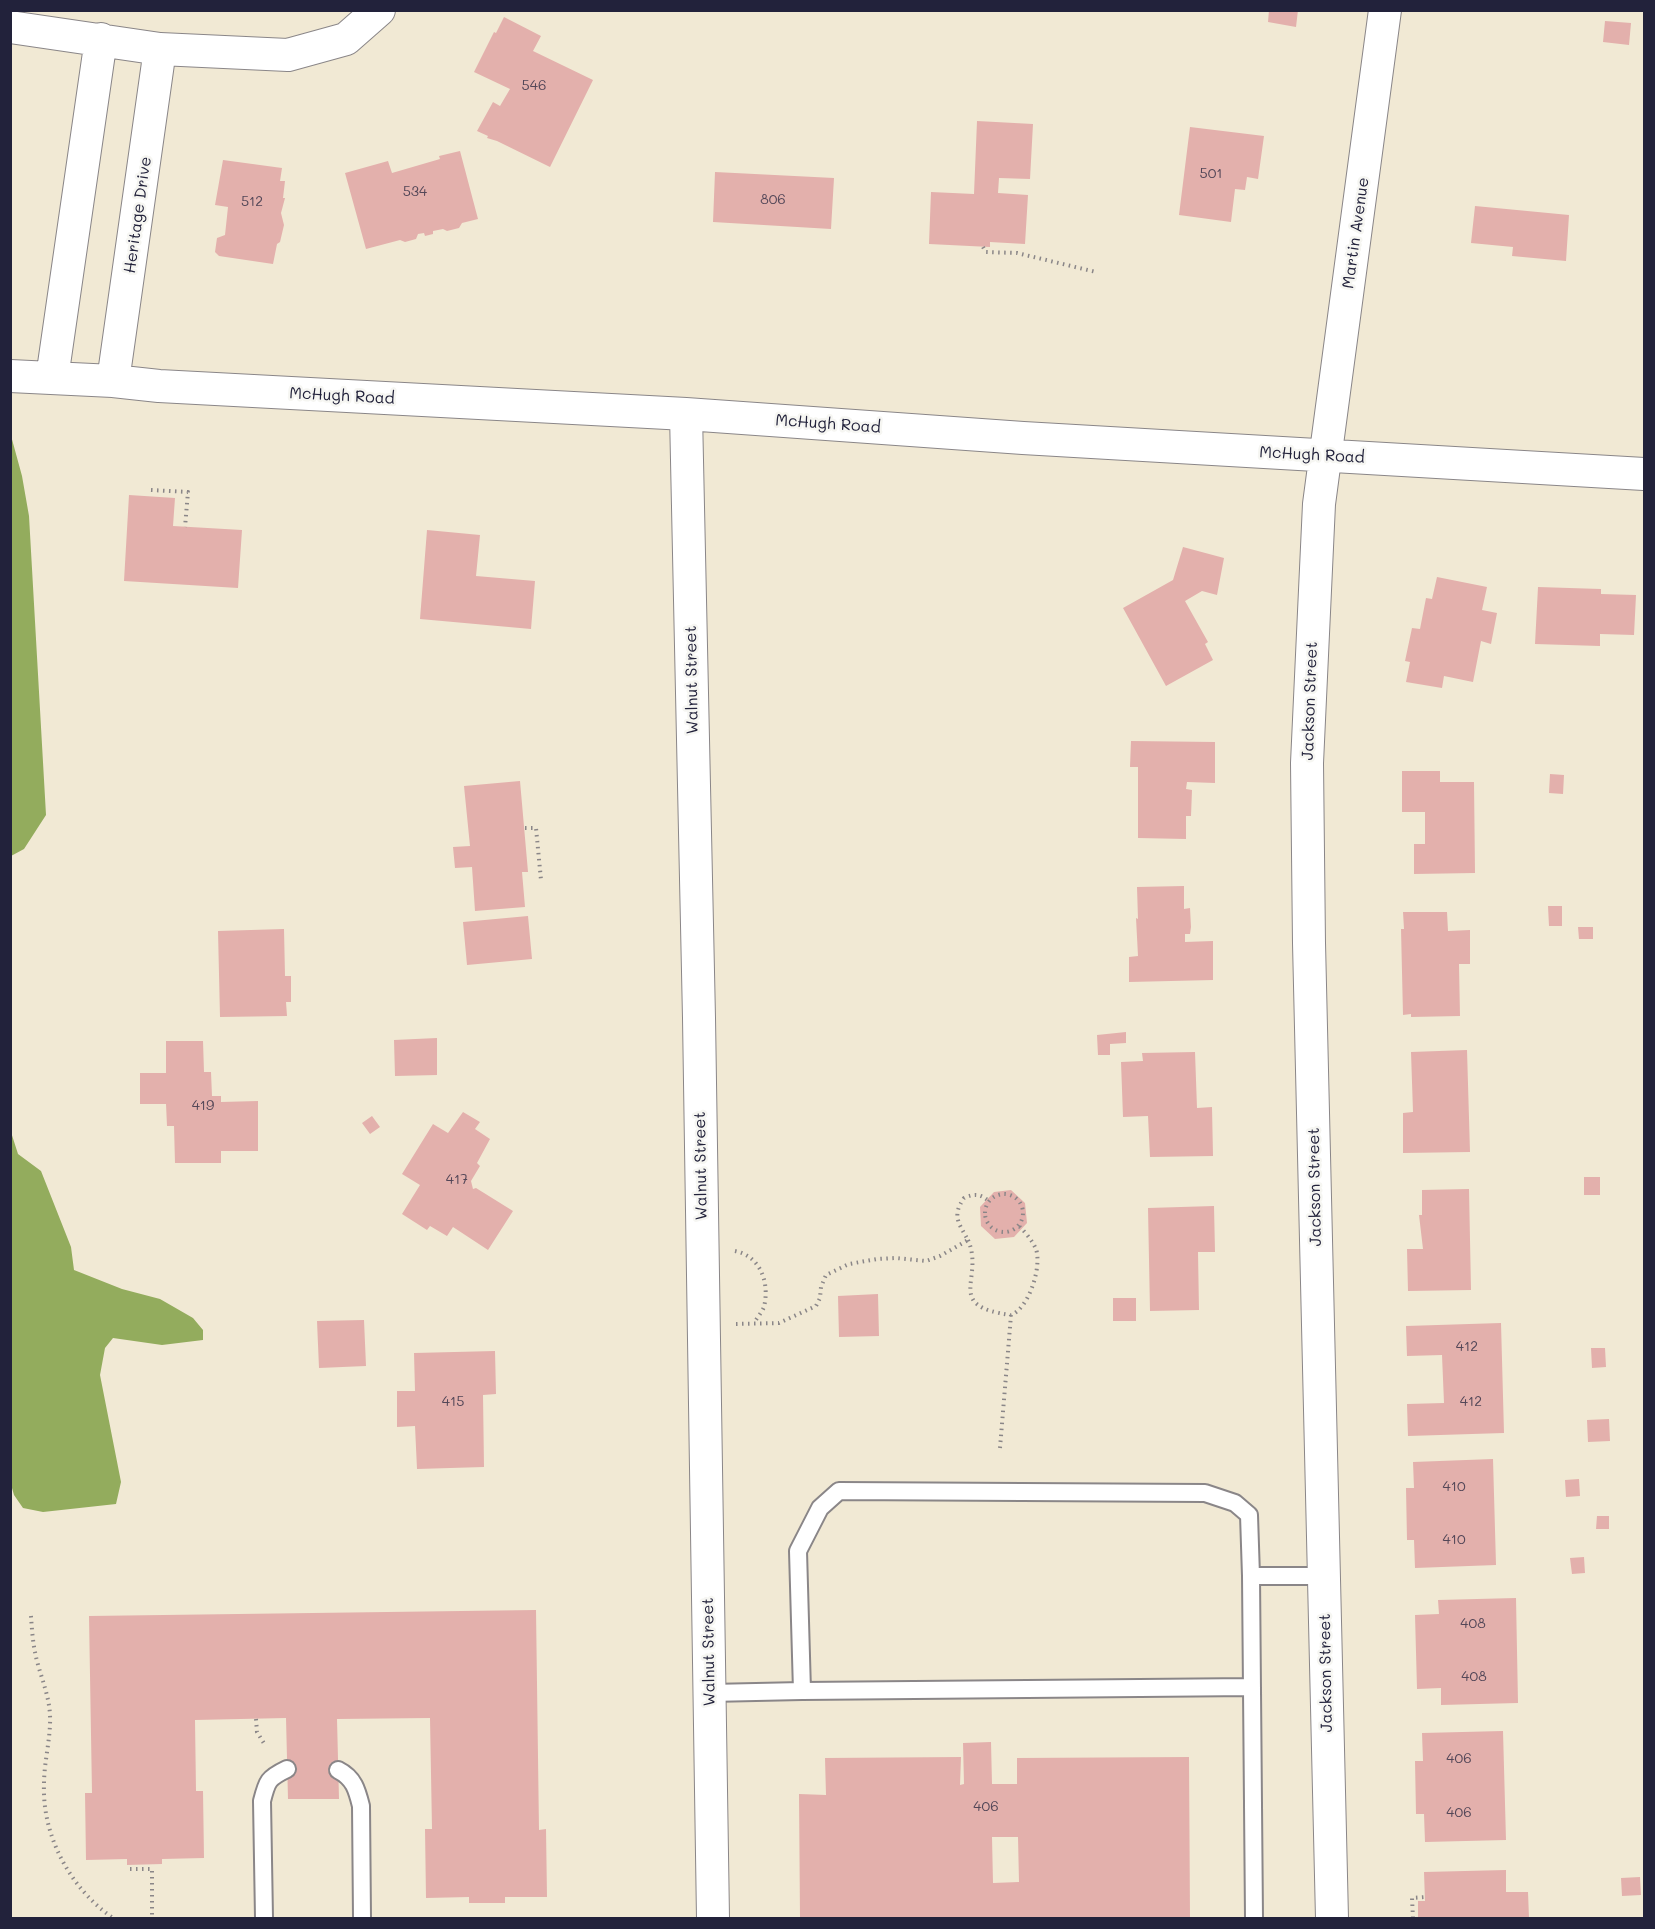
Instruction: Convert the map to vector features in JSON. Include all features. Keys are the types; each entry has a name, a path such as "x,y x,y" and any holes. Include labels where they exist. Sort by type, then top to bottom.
{"street":[{"path":"10,27 160,49 288,55 346,39 379,10"},
{"name":"Martin Avenue","path":"1324,456 1352,268 1385,10"},
{"path":"52,378 101,39"},
{"name":"Heritage Drive","path":"114,381 160,49"},
{"name":"McHugh Road","path":"10,376 686,414 1011,437 1644,474"},
{"name":"Walnut Street","path":"686,414 696,869 713,1918"},
{"name":"Jackson Street","path":"1324,456 1319,504 1307,763 1309,954 1332,1918"}],"lane":[{"path":"802,1691 798,1551 820,1508 839,1491 1205,1493 1235,1503 1249,1515 1254,1918"},
{"path":"1251,1576 1324,1576"},
{"path":"710,1693 1252,1687"},
{"path":"264,1918 262,1801 267,1784 273,1776 288,1769"},
{"path":"338,1770 347,1774 357,1788 361,1806 362,1918"}],"path":[{"path":"983,247 986,252 1017,253 1096,272"},
{"path":"151,490 188,492 185,527"},
{"path":"525,828 536,828 541,880"},
{"path":"990,1202 976,1194 964,1198 959,1206 957,1218 973,1255 973,1269 969,1283 973,1299 987,1310 1011,1315 1021,1309 1030,1290 1038,1267 1036,1248 1019,1226"},
{"path":"1000,1195 1016,1198 1023,1210 1019,1226 1007,1232 993,1229 987,1222 986,1213 994,1197 1000,1195"},
{"path":"729,1324 779,1323 816,1306 826,1275 849,1264 885,1258 926,1261 968,1240"},
{"path":"726,1250 746,1253 762,1269 766,1290 765,1299 763,1309 753,1324"},
{"path":"1000,1448 1011,1315"},
{"path":"31,1616 34,1645 49,1707 50,1730 43,1786 48,1822 55,1844 70,1873 88,1898 113,1918"},
{"path":"256,1719 257,1732 265,1745"},
{"path":"130,1869 152,1869 152,1918"},
{"path":"1413,1918 1413,1898 1425,1897"}],"green space":[{"path":"10,432 22,476 29,516 46,815 24,849 11,856"},
{"path":"10,1129 18,1154 41,1171 71,1247 74,1270 122,1289 160,1299 193,1318 203,1330 203,1340 162,1345 113,1338 105,1348 100,1375 121,1482 116,1504 43,1512 23,1508 14,1495 10,1481"}],"building":[{"path":"1269,10 1298,10 1296,27 1268,22"},
{"path":"504,17 541,36 533,51 593,80 550,167 487,138 488,136 477,131 493,102 500,106 510,89 474,72"},
{"path":"1605,21 1631,23 1629,45 1603,42"},
{"path":"977,121 1033,124 1030,179 999,178 998,193 1028,195 1025,244 990,242 990,247 929,244 931,192 974,194"},
{"path":"1190,127 1264,136 1258,179 1247,177 1245,190 1235,189 1231,222 1179,215"},
{"path":"460,151 478,219 462,223 459,228 433,231 433,234 425,236 424,233 418,234 416,239 405,242 400,240 366,249 345,173 388,161 392,173"},
{"path":"223,160 282,168 280,181 285,181 283,198 285,198 281,213 284,225 273,264 219,256 215,252 217,238 225,235 228,207 215,205"},
{"path":"715,172 834,178 831,229 713,222"},
{"path":"1475,206 1569,215 1566,261 1512,256 1513,247 1471,243"},
{"path":"129,495 175,498 173,526 242,530 238,588 124,581"},
{"path":"427,530 480,535 476,576 535,581 531,629 420,619"},
{"path":"1183,547 1224,558 1217,595 1202,591 1185,601 1208,642 1205,644 1213,660 1166,686 1123,608 1173,580"},
{"path":"1437,577 1487,587 1482,610 1497,613 1491,644 1481,641 1473,682 1444,676 1442,688 1406,682 1410,662 1405,661 1412,628 1420,629 1426,598 1432,599"},
{"path":"1538,587 1601,589 1601,594 1636,595 1634,635 1600,634 1600,646 1535,644"},
{"path":"1131,741 1215,742 1215,783 1187,782 1186,789 1192,790 1191,816 1186,816 1186,839 1138,838 1138,767 1130,767"},
{"path":"1402,771 1440,771 1440,782 1474,782 1475,873 1414,874 1414,844 1425,844 1425,812 1402,812"},
{"path":"1550,774 1564,775 1563,794 1549,793"},
{"path":"520,781 528,872 522,872 525,907 475,911 472,867 455,868 453,847 470,846 464,786"},
{"path":"1184,886 1184,909 1190,908 1191,927 1190,934 1185,934 1185,942 1213,941 1213,980 1129,982 1129,957 1138,956 1137,887"},
{"path":"1548,906 1562,906 1562,926 1549,926"},
{"path":"1403,912 1447,912 1448,931 1470,930 1470,964 1459,964 1460,1016 1411,1017 1411,1014 1403,1015 1401,929 1404,929"},
{"path":"528,916 532,959 467,965 463,922"},
{"path":"1578,927 1593,927 1593,939 1579,939"},
{"path":"284,929 285,976 291,976 291,1002 286,1002 287,1016 220,1017 218,931"},
{"path":"1126,1032 1126,1043 1110,1044 1110,1055 1098,1055 1097,1035"},
{"path":"437,1038 437,1075 395,1076 394,1040"},
{"path":"166,1041 203,1041 204,1072 211,1072 212,1096 221,1096 221,1102 258,1101 258,1151 221,1151 221,1163 175,1163 174,1126 167,1126 166,1104 140,1104 140,1073 166,1073"},
{"path":"1467,1050 1470,1152 1403,1153 1403,1113 1413,1112 1411,1052"},
{"path":"1195,1052 1197,1108 1212,1107 1213,1156 1150,1157 1148,1116 1123,1117 1121,1062 1143,1061 1142,1053"},
{"path":"463,1112 480,1122 475,1129 490,1139 477,1163 480,1166 471,1181 473,1189 476,1188 513,1211 488,1250 453,1227 447,1236 430,1226 427,1230 402,1214 420,1185 402,1174 433,1124 448,1133"},
{"path":"372,1116 380,1127 370,1134 362,1123"},
{"path":"1584,1177 1600,1177 1600,1195 1584,1195"},
{"path":"1469,1189 1471,1290 1408,1291 1407,1249 1423,1249 1419,1215 1422,1215 1422,1190"},
{"path":"1011,1190 1025,1203 1027,1223 1014,1237 995,1239 981,1226 980,1207 994,1192"},
{"path":"1214,1206 1215,1252 1198,1252 1199,1310 1150,1311 1148,1208"},
{"path":"878,1294 879,1336 839,1337 838,1296"},
{"path":"1113,1298 1136,1298 1136,1321 1113,1321"},
{"path":"364,1320 366,1366 319,1368 317,1321"},
{"path":"1501,1323 1504,1433 1408,1436 1407,1404 1444,1403 1442,1355 1407,1356 1406,1326"},
{"path":"1591,1348 1605,1348 1606,1367 1592,1368"},
{"path":"495,1351 496,1394 483,1395 484,1467 417,1469 415,1426 397,1427 397,1391 415,1391 414,1353"},
{"path":"1609,1419 1610,1441 1588,1442 1587,1420"},
{"path":"1493,1459 1496,1565 1415,1568 1414,1540 1407,1540 1406,1488 1414,1488 1413,1462"},
{"path":"1579,1479 1580,1496 1566,1497 1565,1480"},
{"path":"1597,1516 1609,1516 1609,1529 1596,1529"},
{"path":"1584,1557 1585,1573 1572,1574 1570,1558"},
{"path":"1516,1598 1518,1703 1441,1705 1441,1688 1417,1689 1415,1615 1439,1614 1438,1600"},
{"path":"536,1610 539,1830 546,1829 547,1897 505,1897 505,1903 469,1903 469,1897 426,1898 425,1829 432,1829 430,1718 337,1719 339,1799 288,1799 286,1718 195,1720 196,1791 203,1791 204,1858 162,1859 162,1864 127,1865 127,1859 86,1860 85,1793 92,1793 89,1616"},
{"path":"1503,1731 1506,1840 1425,1842 1424,1814 1416,1814 1415,1761 1423,1761 1422,1733"},
{"path":"991,1742 992,1784 1017,1784 1017,1758 1189,1757 1190,1918 800,1918 799,1794 826,1795 825,1758 961,1757 960,1785 964,1784 963,1743","holes":["992,1837 1018,1837 1019,1882 993,1883"]},
{"path":"1506,1870 1506,1892 1528,1892 1529,1918 1418,1918 1418,1901 1425,1901 1424,1872"},
{"path":"1640,1877 1641,1895 1622,1896 1621,1878"}]}
